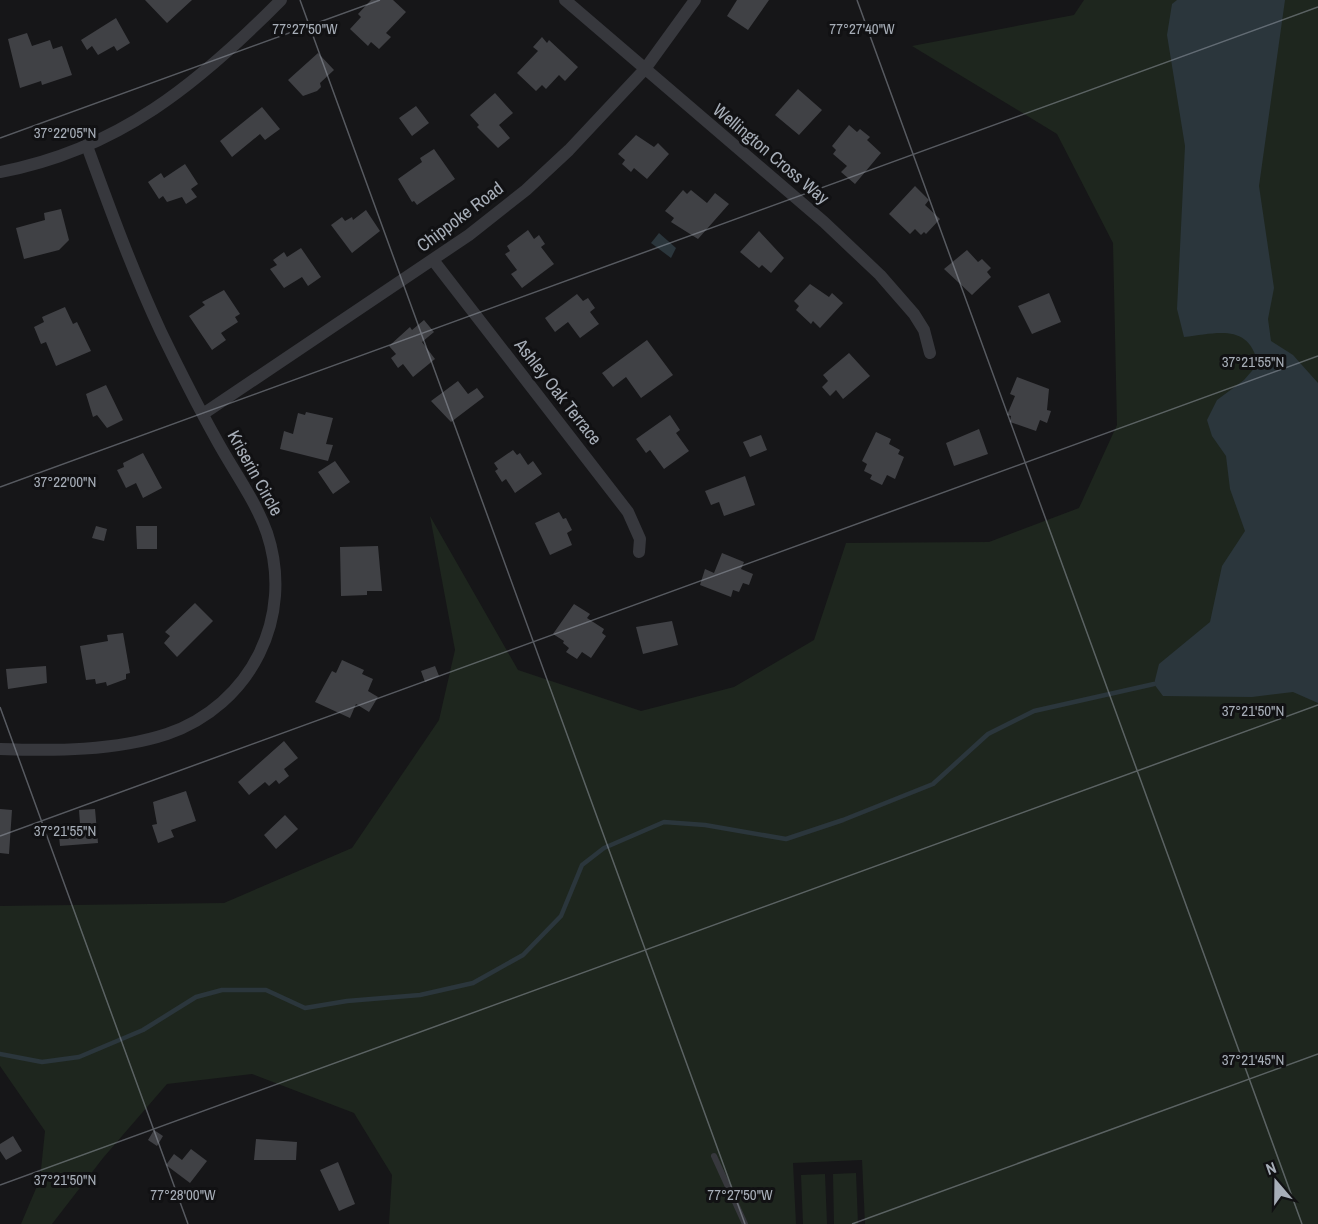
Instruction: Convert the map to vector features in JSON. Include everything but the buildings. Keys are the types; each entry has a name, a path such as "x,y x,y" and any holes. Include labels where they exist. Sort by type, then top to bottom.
{"street":[{"path":"0,172 58,157 131,125 186,88 281,0"},
{"name":"Wellington Cross Way","path":"565,0 824,222 880,275 914,314 924,330 930,353"},
{"name":"Chippoke Road","path":"203,414 433,260 526,190 569,150 645,69 695,0"},
{"name":"Kriserin Circle","path":"0,749 77,748 126,743 169,733 212,710 230,694 260,656 270,629 274,606 273,555 257,511 203,414 161,331 87,146"},
{"name":"Ashley Oak Terrace","path":"433,260 628,512 640,539 639,552"}],"lane":[{"path":"714,1156 745,1224"}],"shaded area":[{"path":"1084,0 1318,0 1318,1224 865,1224 862,1160 793,1163 796,1224 389,1224 392,1175 354,1113 252,1074 167,1084 103,1158 52,1224 21,1224 40,1179 45,1131 0,1066 0,906 224,903 352,848 439,720 455,650 430,516 518,670 641,711 734,687 814,640 846,543 989,542 1079,508 1117,425 1113,243 1057,134 912,46 1074,15"},
{"path":"1177,0 1285,0 1259,186 1274,288 1268,319 1271,341 1293,355 1318,383 1318,703 1293,692 1252,697 1163,696 1154,684 1159,664 1210,622 1222,566 1245,531 1230,489 1226,456 1212,436 1207,420 1217,400 1244,380 1258,364 1254,351 1240,336 1220,333 1184,337 1177,309 1185,146 1167,35 1172,4"},
{"path":"659,233 676,248 671,258 651,243"},
{"path":"856,1173 858,1224 834,1224 833,1174"},
{"path":"825,1174 827,1224 803,1224 801,1175"}],"waterway":[{"path":"0,1054 42,1062 79,1057 143,1030 196,997 222,990 266,990 305,1008 347,1001 420,995 473,983 523,955 561,916 582,865 604,848 664,822 705,825 786,839 843,820 933,784 988,734 1034,711 1154,684"}]}
